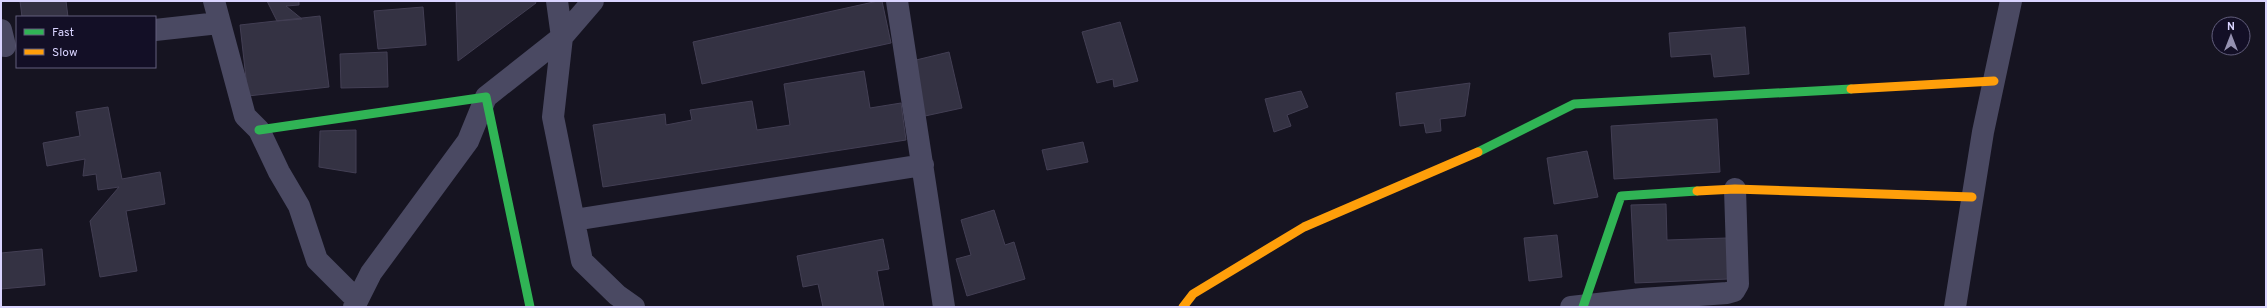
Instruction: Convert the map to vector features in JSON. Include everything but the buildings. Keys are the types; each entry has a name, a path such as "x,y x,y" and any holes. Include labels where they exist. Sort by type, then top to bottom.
{"street":[{"path":"214,1 245,116 259,130 279,172 299,206 317,260 355,304 371,273 468,141 486,97 562,37 593,1"},
{"path":"557,1 562,37 553,117 582,261 617,295 634,307"},
{"path":"897,1 944,307"},
{"path":"1955,307 1983,132 2011,1"},
{"path":"156,30 219,23"},
{"path":"1183,307 1193,294 1304,227 1484,149 1574,104 1994,81"},
{"path":"259,130 486,97"},
{"path":"486,97 530,307"},
{"path":"574,220 923,165"},
{"path":"1735,189 1738,284 1734,291 1727,294 1580,306 1621,196 1735,189 1972,197"}],"traffic: fast":[{"path":"1478,152 1574,104 1851,89"},
{"path":"259,130 486,97 530,307"},
{"path":"1583,307 1621,196 1697,191"}],"traffic: slow":[{"path":"1851,89 1994,81"},
{"path":"1183,307 1193,294 1304,227 1478,152"},
{"path":"1697,191 1735,189 1972,197"}]}
